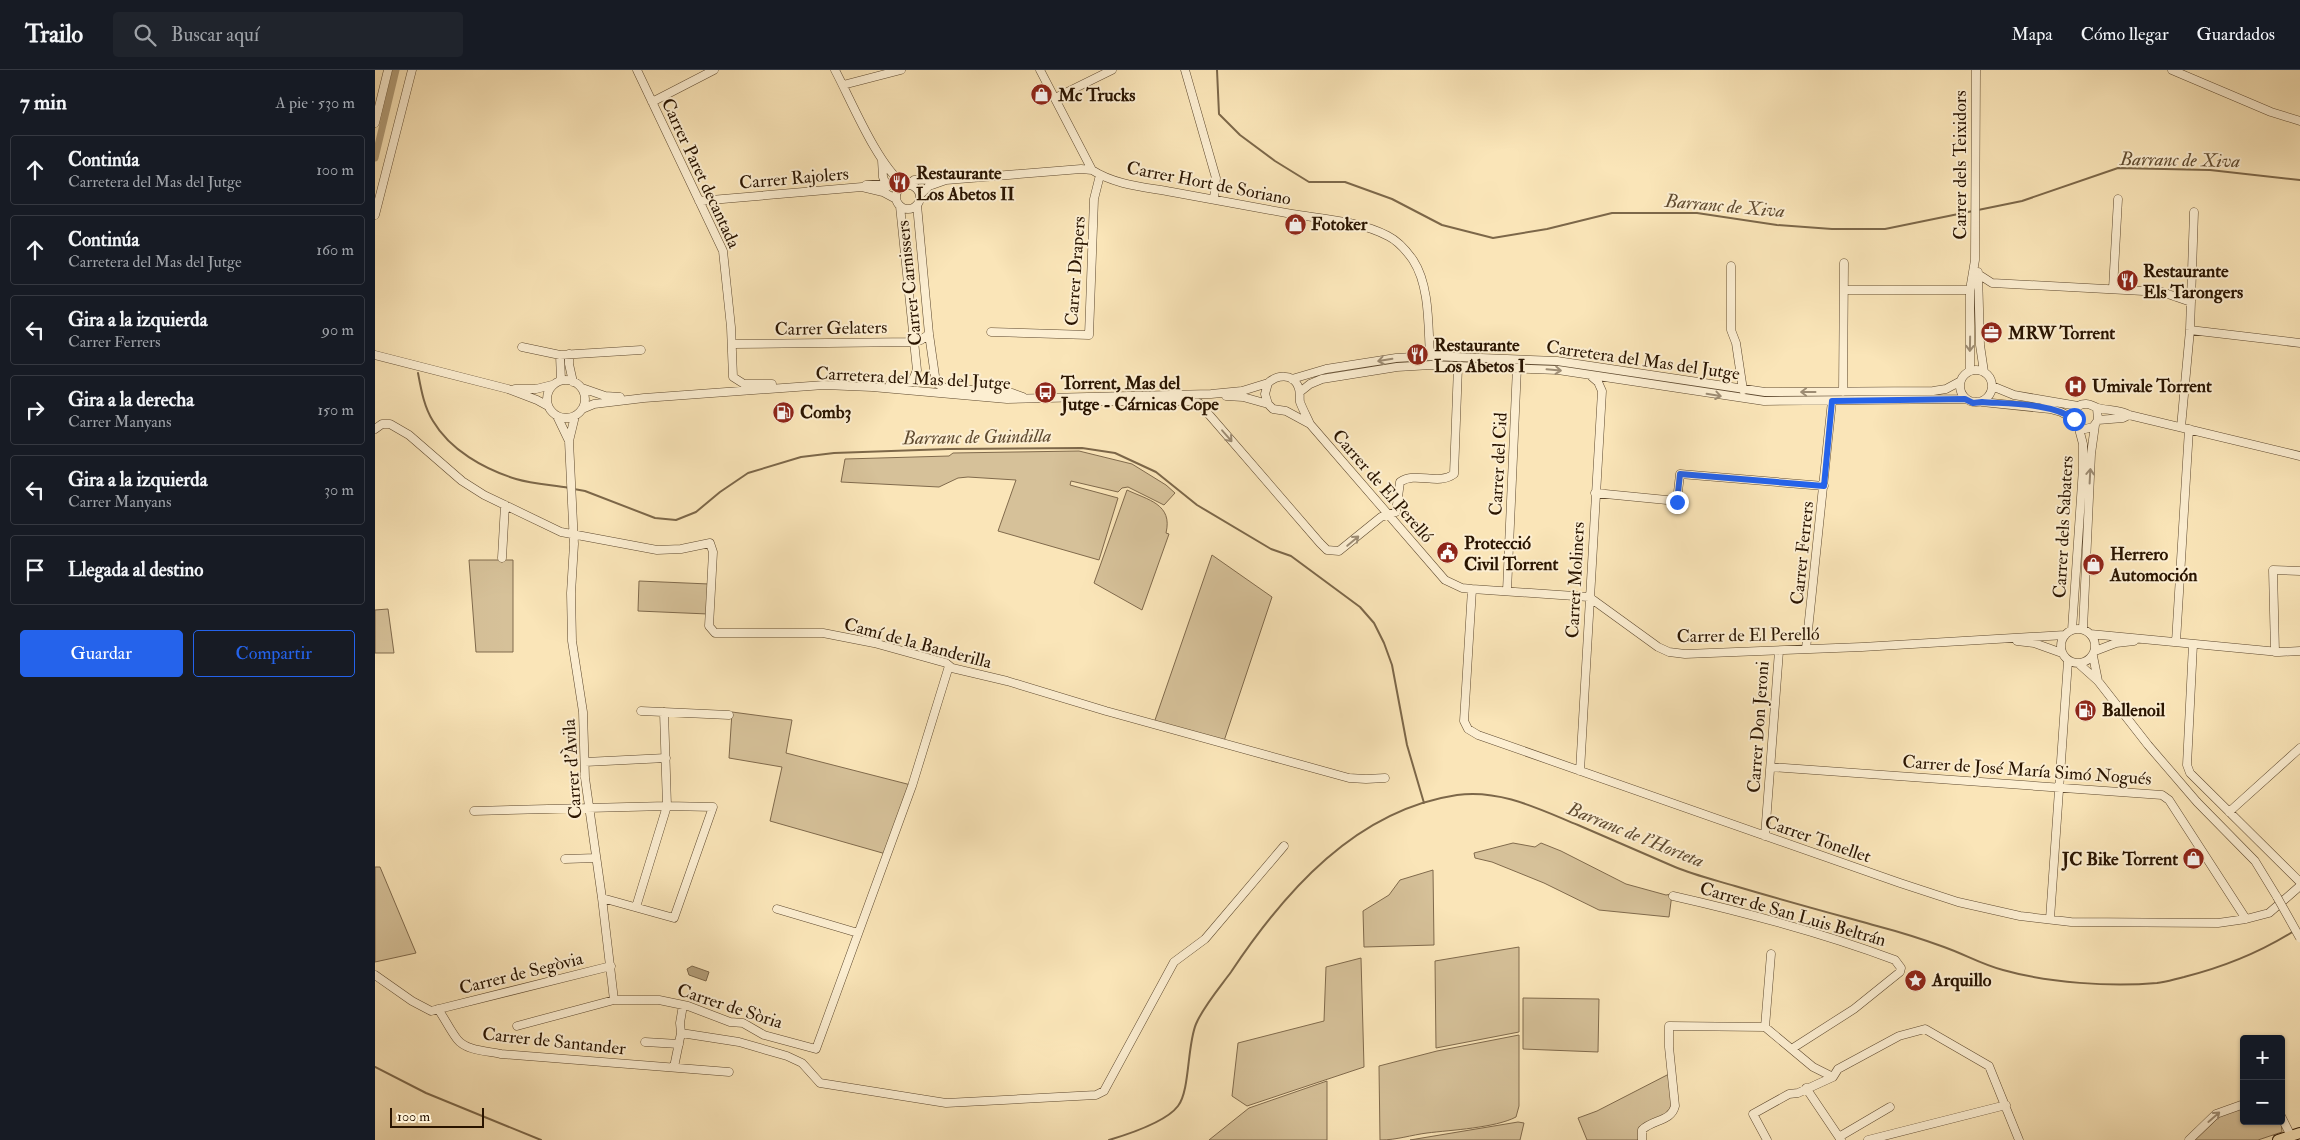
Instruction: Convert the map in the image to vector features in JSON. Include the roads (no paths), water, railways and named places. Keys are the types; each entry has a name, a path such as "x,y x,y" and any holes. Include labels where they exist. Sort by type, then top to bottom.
{"main road":[{"path":"2278,1140 2295,1134"}],"street":[{"path":"375,123 388,70"},
{"path":"375,215 411,70"},
{"name":"Carrer Paret decantada","path":"637,70 723,251 732,344 733,377 743,384 775,384 794,387"},
{"path":"652,102 714,70"},
{"path":"835,70 882,160 895,178 905,185"},
{"path":"843,85 901,70"},
{"path":"1040,70 1092,170"},
{"path":"1055,98 1112,70"},
{"path":"1185,70 1216,178 1214,199"},
{"name":"Carrer dels Teixidors","path":"1970,371 1971,290 1975,260 1976,70"},
{"path":"2172,70 2271,112 2300,121"},
{"path":"882,160 885,183 893,197"},
{"name":"Carrer Rajolers","path":"699,201 862,187 872,184 895,183 905,185 914,180 946,180 1081,169 1092,170"},
{"name":"Carrer Hort de Soriano","path":"1092,170 1100,175 1132,185 1347,223 1372,229 1389,236 1401,245 1421,275 1427,314 1430,356"},
{"path":"872,184 882,171"},
{"name":"Carrer Drapers","path":"991,332 1089,335 1094,199 1100,175"},
{"name":"Carrer Rajolers","path":"920,195 929,186 946,180"},
{"name":"Carrer Carnissers","path":"861,386 879,383 898,384 912,382 917,370 900,206 893,197 905,185 914,187 920,195 917,205 935,380 940,386 1012,393 1028,398"},
{"name":"Carrer Rajolers","path":"862,187 893,197"},
{"path":"2113,289 2118,199"},
{"name":"Carrer Carnissers","path":"900,206 909,209 917,205"},
{"path":"2176,642 2194,212"},
{"name":"Carrer dels Teixidors","path":"1975,260 1980,301 1979,345 1985,372"},
{"path":"1843,392 1844,263"},
{"path":"1731,266 1731,330 1736,344 1743,390"},
{"path":"1978,274 1992,283"},
{"path":"1980,301 1983,287 1992,283 2162,292 2191,302"},
{"path":"1844,290 1971,290"},
{"path":"2190,330 2300,343"},
{"name":"Carrer Gelaters","path":"732,344 913,342 921,340 929,334"},
{"path":"522,347 560,355 641,350"},
{"path":"569,354 573,382"},
{"path":"375,355 508,389 537,400 548,406 557,416 569,441"},
{"path":"560,355 561,380"},
{"name":"Carretera del Mas del Jutge","path":"1292,379 1326,369 1396,358 1430,356 1557,361 1765,392 1933,391 1946,389 1959,382"},
{"path":"1072,397 1101,402 1192,401 1199,403 1319,543 1327,550 1339,551 1344,549 1381,517 1396,512 1400,482 1406,478 1447,480 1454,474 1459,366"},
{"name":"Carretera del Mas del Jutge","path":"1300,395 1310,384 1323,379 1397,367 1459,366 1517,367 1588,374 1745,400 1965,399"},
{"name":"Carrer del Cid","path":"1507,591 1517,367"},
{"path":"1982,402 1987,398 1992,386 1990,378 1985,372 1970,371 1963,375 1959,382 1960,391 1965,399 1973,403 1982,402 2050,409 2065,414 2085,429 2096,423 2123,418 2129,415"},
{"path":"1588,374 1595,378 1602,391 1608,382 1617,379"},
{"path":"1279,376 1292,379 1310,424 1286,411 1273,409 1268,404 1265,394 1268,383 1279,376"},
{"path":"508,389 536,389 552,385 561,380 573,382 582,388 585,399 582,409 575,416 568,418 557,416"},
{"name":"Carretera del Mas del Jutge","path":"582,409 594,404 644,398 794,387 861,386 998,398 1028,398 1211,394 1242,390 1268,383"},
{"path":"548,406 547,393 552,385"},
{"path":"1992,386 2013,396 2078,406 2088,404 2097,408 2123,411 2129,415 2300,456"},
{"name":"Carretera del Mas del Jutge","path":"582,388 605,396 644,398"},
{"name":"Carrer Moliners","path":"1580,771 1602,391"},
{"name":"Carretera del Mas del Jutge","path":"1211,394 1243,397 1268,404"},
{"path":"1286,411 1296,404 1300,395"},
{"name":"Carrer Ferrers","path":"1807,649 1832,401"},
{"path":"2076,422 2075,410 2078,406"},
{"path":"2096,423 2097,408"},
{"path":"569,441 575,416"},
{"name":"Carrer dels Sabaters","path":"2069,632 2083,468 2083,444 2076,422"},
{"name":"Carrer dels Sabaters","path":"2087,632 2087,532 2096,423"},
{"name":"Camí de la Banderilla","path":"375,429 382,424 394,426 426,449 462,481 505,505 561,532 574,536 607,539 657,550 710,543 713,552 709,626 715,633 807,633 837,635 899,649 946,663 949,666 1349,778 1366,780 1385,778"},
{"name":"Carrer de El Perelló","path":"1310,424 1445,580 1461,588 1472,590 1589,597 1658,647 1669,652 1685,654 1779,651 2007,639 2069,632"},
{"name":"Carrer d'Àvila","path":"569,441 574,536 571,594 572,641 583,712 585,778 603,898 614,1000"},
{"path":"1595,493 1677,502 1680,474 1824,486"},
{"path":"503,558 505,505"},
{"path":"2275,652 2273,570 2300,571"},
{"name":"Carrer Tonellet","path":"1472,590 1464,721 1467,729 1478,735 1958,902 2020,916 2071,922 2208,923 2246,919 2269,913 2300,886"},
{"path":"2300,651 2275,652 2146,640 2087,632 2069,632 2061,644 2062,653 2068,660 2079,664 2098,681 2173,773 2255,861 2300,938"},
{"path":"2087,632 2095,642 2094,653 2098,681"},
{"name":"Carrer de El Perelló","path":"2007,639 2034,644 2062,653"},
{"path":"2079,664 2085,663 2094,653 2115,643 2146,640"},
{"path":"2193,644 2187,765 2190,773 2300,882"},
{"name":"Carrer Don Jeroni","path":"1765,836 1779,651"},
{"path":"2050,919 2068,660"},
{"path":"777,909 858,933 912,786 949,666"},
{"path":"641,711 729,715"},
{"path":"636,907 667,806 664,712"},
{"path":"2229,812 2300,748"},
{"path":"585,762 666,758"},
{"name":"Carrer de José María Simó Nogués","path":"1771,766 2162,795 2169,800 2246,919"},
{"path":"474,811 667,806 713,807 674,918 603,898"},
{"path":"681,1033 739,1042 787,1056 802,1063 820,1083 946,1103 1096,1095 1104,1091 1174,962 1205,938 1284,846"},
{"path":"565,860 596,858"},
{"name":"Carrer de San Luis Beltrán","path":"1673,896 1732,909 1863,948 1895,960 1901,968 1900,972 1854,1009 1793,1048"},
{"name":"Carrer de Sòria","path":"517,1026 614,1000 659,1000 683,1005 730,1022 743,1023 765,1035 816,1048 858,933"},
{"path":"1765,1027 1771,954"},
{"name":"Carrer de Segòvia","path":"438,1009 611,966"},
{"path":"375,975 421,1006 431,1011 438,1009"},
{"path":"674,1067 681,1033 680,1023 683,1005"},
{"name":"Carrer de Santander","path":"438,1009 457,1040 464,1045 477,1049 501,1054 729,1072"},
{"path":"1642,1140 1643,1130 1647,1125 1663,1120 1673,1112 1675,1106 1669,1047 1669,1026 1765,1027 1793,1048 1813,1067 1833,1077"},
{"path":"1767,1140 1753,1114 1789,1094 1798,1093 1833,1077 1838,1069 1869,1050 1899,1036 1925,1029 1989,1066 2019,1140"},
{"path":"645,1042 679,1044"},
{"path":"1806,1088 1840,1138 1890,1107"},
{"path":"2189,1140 2216,1114 2240,1105"},
{"path":"1868,1140 2006,1106"},
{"path":"2285,1121 2295,1134"}],"waterway":[{"path":"375,158 396,70"},
{"name":"Barranc de Xiva","path":"1217,70 1219,114 1240,135 1275,161 1309,182 1345,182 1392,199 1442,225 1493,238 1547,229 1612,213 1697,213 1777,225 1832,229 1885,229 1973,211"},
{"name":"Barranc de Xiva","path":"1978,210 2022,201 2118,168 2210,170 2300,180"},
{"name":"Barranc de Guindilla","path":"418,373 423,398 430,416 440,431 458,449 480,464 504,475 529,482 569,488"},
{"name":"Barranc de Guindilla","path":"574,489 585,491 655,518 676,520 696,512 720,492 748,473 801,457 834,453 948,449 1082,448 1115,453 1156,472 1197,505 1271,549 1291,556 1360,607 1374,623 1392,665 1407,745 1424,803"},
{"name":"Barranc de l'Horteta","path":"1109,1140 1156,1122 1178,1106 1185,1090 1193,1033 1199,1017 1252,942 1300,884 1326,859 1355,836 1387,818 1421,804 1457,795 1489,795 1519,802 1675,867 1903,933 1996,968 2040,978 2100,984 2164,982 2241,959 2294,931"},
{"name":"Barranc de l'Horteta","path":"375,1067 426,1093 541,1140"}],"place":[{"name":"Mc Trucks","path":"1042,95"},
{"name":"Restaurante Los Abetos II","path":"900,183"},
{"name":"Fotoker","path":"1295,224"},
{"name":"Restaurante Els Tarongers","path":"2127,281"},
{"name":"MRW Torrent","path":"1992,333"},
{"name":"Restaurante Los Abetos I","path":"1418,355"},
{"name":"Umivale Torrent","path":"2076,386"},
{"name":"Torrent, Mas del Jutge - Cárnicas Cope","path":"1045,393"},
{"name":"Comb3","path":"784,412"},
{"name":"Protecció Civil Torrent","path":"1448,553"},
{"name":"Herrero Automoción","path":"2094,564"},
{"name":"Ballenoil","path":"2086,710"},
{"name":"JC Bike Torrent","path":"2194,859"},
{"name":"Arquillo","path":"1916,980"}]}
